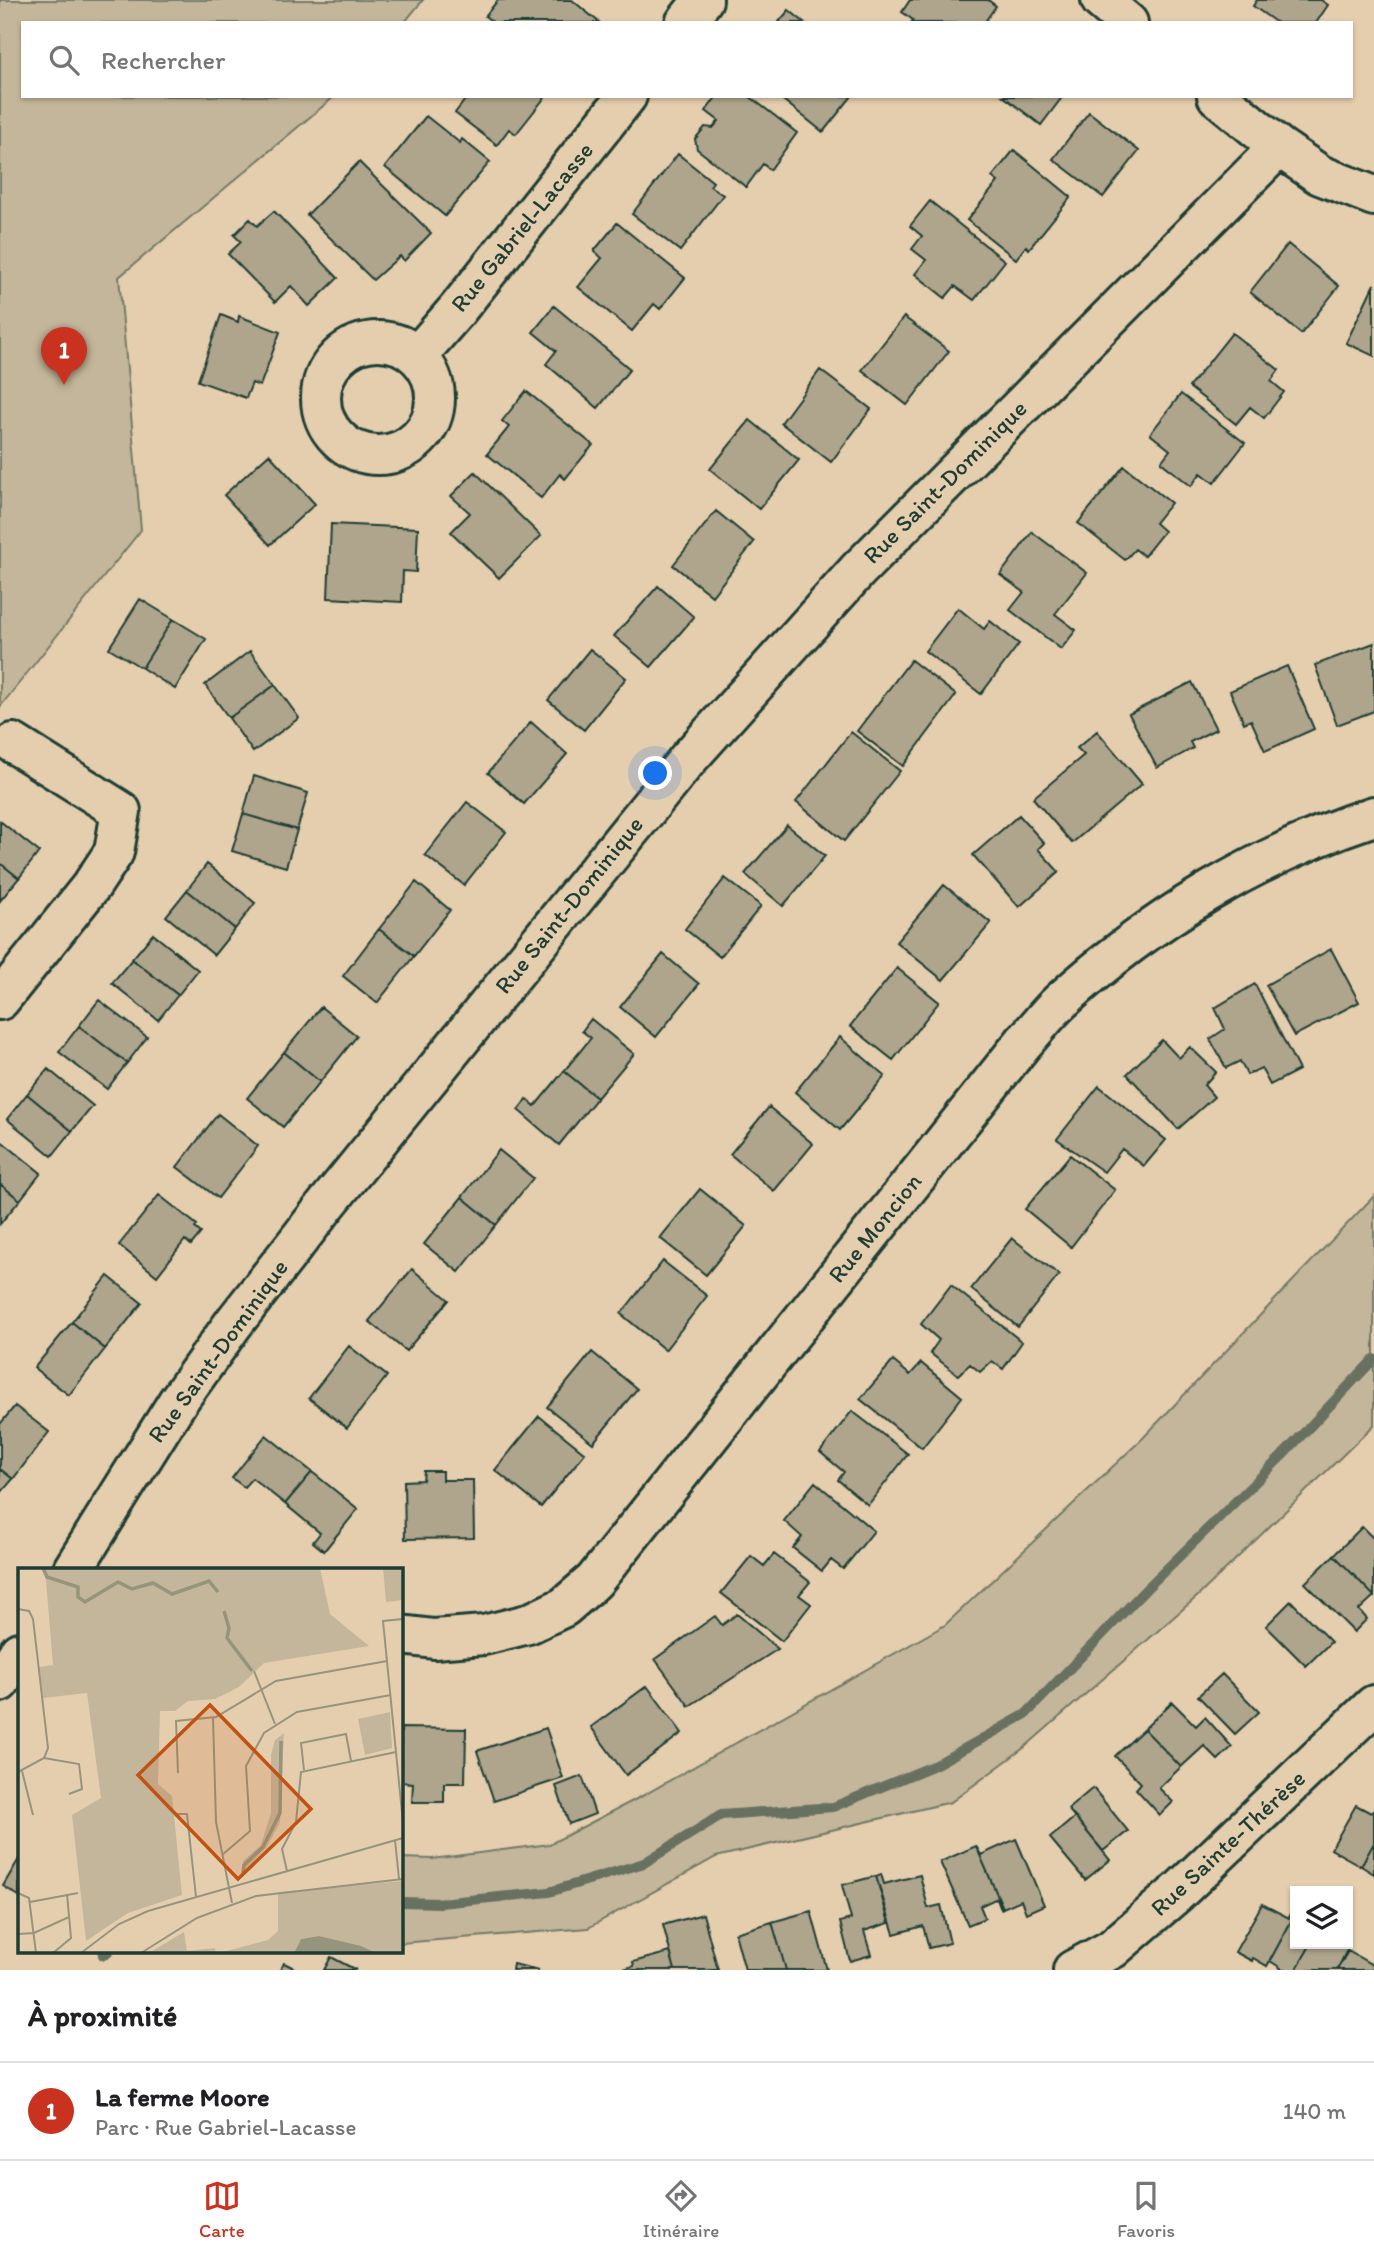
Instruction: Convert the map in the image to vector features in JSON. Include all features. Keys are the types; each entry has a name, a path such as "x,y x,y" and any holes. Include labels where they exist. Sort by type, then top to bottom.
{"street":[{"path":"687,21 703,0"},
{"path":"1101,0 1126,21"},
{"name":"Rue Gabriel-Lacasse","path":"416,356 457,310 624,98"},
{"path":"1219,98 1279,147 1320,175 1374,196"},
{"name":"Rue Saint-Dominique","path":"74,1568 178,1401 233,1324 326,1205 688,759 858,570 1279,147"},
{"path":"0,1000 114,852 121,811 13,743"},
{"name":"Rue Moncion","path":"402,1635 434,1639 484,1635 527,1624 564,1607 594,1581 1024,1042 1058,1004 1150,929 1216,888 1282,853 1374,816"},
{"path":"0,1682 18,1654"},
{"name":"Rue Sainte-Thérèse","path":"1073,1970 1112,1949 1178,1892 1374,1705"}],"shaded area":[{"path":"0,0 423,0 406,21 21,21 21,98 333,98 119,277 141,530 0,707"},
{"path":"1374,1196 1374,1425 1199,1595 1025,1747 951,1802 716,1857 588,1928 402,1943 402,1858 432,1859 550,1844 644,1795 945,1625 1142,1439"}],"building":[{"path":"498,0 572,0 598,21 491,21 485,16"},
{"path":"910,0 988,0 996,6 985,21 912,21 902,12"},
{"path":"1257,0 1321,0 1328,5 1317,21 1274,21 1253,6"},
{"path":"789,10 803,21 780,21"},
{"path":"466,98 544,98 516,134 509,129 497,145 455,113"},
{"path":"716,98 752,98 797,133 770,170 763,164 746,187 697,149 695,139 705,127 713,128 719,121 706,111"},
{"path":"780,98 850,98 823,132"},
{"path":"1006,98 1061,98 1041,125"},
{"path":"1089,112 1139,151 1103,197 1053,159"},
{"path":"426,116 460,143 462,139 490,162 445,216 385,167"},
{"path":"1014,150 1071,197 1029,249 1026,246 1016,259 967,220 998,182 992,177"},
{"path":"678,154 713,182 710,186 723,195 680,251 632,214"},
{"path":"359,162 431,233 404,261 400,256 373,280 307,215"},
{"path":"930,201 1005,261 974,300 955,286 945,298 915,274 926,260 912,249 922,236 910,226"},
{"path":"274,211 338,278 309,306 291,286 275,302 228,254 241,242 234,235 250,219 257,226"},
{"path":"617,223 685,278 660,309 654,304 632,331 578,287 602,258 594,251"},
{"path":"1288,244 1339,286 1301,334 1250,292"},
{"path":"1374,284 1374,356 1346,343"},
{"path":"554,306 630,369 598,408 546,364 556,351 533,332"},
{"path":"221,315 238,322 239,316 280,332 260,386 252,383 246,398 198,381"},
{"path":"904,317 949,351 907,405 862,370"},
{"path":"1232,333 1279,370 1271,381 1284,392 1264,418 1250,407 1236,424 1189,387"},
{"path":"820,370 871,409 831,462 781,423"},
{"path":"526,391 593,445 565,479 560,474 541,498 487,454 509,427 502,421"},
{"path":"1181,394 1245,443 1214,483 1201,473 1191,486 1161,462 1170,450 1150,434"},
{"path":"750,420 799,460 759,509 710,469"},
{"path":"269,454 315,504 270,545 224,495"},
{"path":"1124,466 1171,503 1155,523 1164,531 1144,556 1135,549 1125,560 1078,523"},
{"path":"475,472 541,536 499,578 451,532 470,513 451,496"},
{"path":"716,511 754,542 712,596 673,565"},
{"path":"331,524 418,528 416,572 403,571 402,602 328,598"},
{"path":"1032,532 1087,573 1055,614 1076,630 1061,649 1010,610 1024,592 1000,575"},
{"path":"658,586 694,617 651,667 614,636"},
{"path":"140,599 173,619 142,668 109,648"},
{"path":"958,608 984,629 990,621 1019,644 981,694 925,651"},
{"path":"173,619 206,639 175,689 142,668"},
{"path":"1374,643 1374,711 1337,725 1315,665"},
{"path":"590,649 626,678 584,730 548,700"},
{"path":"250,651 275,685 229,718 205,685"},
{"path":"911,660 956,695 903,766 857,731"},
{"path":"1287,666 1314,729 1265,751 1251,720 1244,723 1230,691"},
{"path":"1192,682 1216,729 1190,742 1193,748 1157,768 1129,714"},
{"path":"275,685 299,718 253,752 229,718"},
{"path":"531,722 567,754 524,804 488,773"},
{"path":"1097,731 1142,784 1072,843 1033,798 1084,755 1077,748"},
{"path":"851,732 900,771 844,841 796,802"},
{"path":"254,776 308,793 297,830 243,814"},
{"path":"467,802 506,832 464,885 425,855"},
{"path":"243,814 297,830 286,867 232,851"},
{"path":"1019,815 1044,843 1038,849 1059,872 1019,907 973,855"},
{"path":"0,821 39,852 19,878 0,863"},
{"path":"787,825 825,856 783,906 745,874"},
{"path":"0,863 19,878 0,901"},
{"path":"207,864 255,903 235,929 187,890"},
{"path":"725,878 761,906 720,957 685,929"},
{"path":"416,882 450,910 414,956 379,929"},
{"path":"944,885 991,923 943,980 896,942"},
{"path":"187,890 235,929 214,955 166,916"},
{"path":"379,929 414,956 377,1003 343,976"},
{"path":"153,934 198,970 178,995 132,959"},
{"path":"1331,949 1359,1002 1294,1036 1266,985"},
{"path":"663,954 699,984 656,1037 620,1007"},
{"path":"132,959 178,995 158,1020 112,983"},
{"path":"897,968 939,1002 893,1060 850,1026"},
{"path":"1255,984 1299,1070 1270,1085 1261,1068 1247,1075 1240,1061 1226,1068 1210,1039 1225,1029 1215,1008"},
{"path":"99,1000 147,1037 127,1063 79,1026"},
{"path":"321,1007 357,1036 320,1082 284,1052"},
{"path":"591,1019 634,1054 597,1098 564,1071 591,1038 582,1031"},
{"path":"79,1026 127,1063 107,1089 59,1052"},
{"path":"840,1037 885,1076 840,1130 795,1092"},
{"path":"1162,1040 1179,1058 1190,1047 1216,1072 1204,1085 1214,1097 1178,1129 1127,1074"},
{"path":"284,1052 320,1082 283,1127 247,1098"},
{"path":"48,1069 93,1106 72,1131 27,1094"},
{"path":"564,1071 597,1098 559,1145 518,1110 527,1099 535,1106"},
{"path":"1099,1086 1166,1140 1144,1166 1122,1149 1104,1172 1057,1139"},
{"path":"27,1094 72,1131 52,1156 7,1119"},
{"path":"769,1107 813,1144 774,1191 730,1154"},
{"path":"218,1114 258,1146 218,1198 177,1167"},
{"path":"0,1140 41,1173 20,1200 0,1184"},
{"path":"499,1150 533,1178 496,1225 462,1197"},
{"path":"1070,1155 1115,1190 1071,1247 1025,1209"},
{"path":"0,1184 20,1200 0,1224"},
{"path":"700,1189 746,1226 706,1275 660,1238"},
{"path":"159,1195 197,1225 195,1228 201,1233 191,1245 185,1240 157,1276 119,1245"},
{"path":"462,1197 496,1225 459,1272 424,1244"},
{"path":"1012,1238 1059,1275 1018,1327 971,1289"},
{"path":"663,1261 707,1296 665,1350 621,1314"},
{"path":"412,1269 449,1300 406,1351 369,1321"},
{"path":"108,1276 142,1303 105,1349 72,1322"},
{"path":"951,1285 1022,1342 1003,1369 992,1361 980,1372 970,1364 958,1375 930,1353 939,1340 921,1324"},
{"path":"72,1322 105,1349 69,1395 34,1368"},
{"path":"349,1346 387,1376 347,1428 309,1398"},
{"path":"592,1352 637,1389 593,1443 547,1407"},
{"path":"893,1361 910,1375 921,1363 962,1397 922,1448 860,1399"},
{"path":"15,1406 49,1432 13,1479 0,1469 0,1424"},
{"path":"852,1411 908,1454 868,1505 838,1480 844,1472 820,1452"},
{"path":"539,1416 585,1453 541,1507 495,1470"},
{"path":"266,1435 312,1472 285,1504 252,1478 244,1487 232,1478"},
{"path":"0,1469 13,1479 0,1494"},
{"path":"424,1471 442,1471 442,1480 473,1480 474,1538 405,1539 404,1481 423,1480"},
{"path":"312,1472 358,1509 324,1551 313,1542 320,1533 285,1504"},
{"path":"815,1482 874,1531 843,1569 831,1560 822,1571 793,1548 802,1537 784,1521"},
{"path":"1362,1527 1374,1539 1374,1596 1334,1555"},
{"path":"774,1554 810,1582 799,1595 811,1604 782,1641 721,1593 751,1556 764,1566"},
{"path":"1334,1555 1374,1596 1359,1610 1367,1619 1354,1632 1305,1583"},
{"path":"1291,1601 1331,1642 1306,1666 1266,1626"},
{"path":"737,1614 778,1649 689,1706 655,1659 715,1616 722,1625"},
{"path":"1222,1674 1259,1712 1235,1734 1198,1696"},
{"path":"647,1686 682,1733 626,1775 591,1727"},
{"path":"1172,1702 1196,1726 1205,1717 1232,1747 1218,1760 1204,1746 1181,1767 1144,1729"},
{"path":"402,1728 466,1729 465,1783 444,1783 444,1802 412,1802 413,1783 402,1782"},
{"path":"546,1728 563,1778 494,1801 477,1751"},
{"path":"1144,1729 1181,1767 1159,1788 1173,1802 1160,1815 1136,1789 1141,1783 1115,1756"},
{"path":"582,1776 595,1814 569,1824 556,1786"},
{"path":"1093,1788 1128,1831 1103,1851 1068,1809"},
{"path":"1356,1805 1371,1813 1374,1810 1374,1843 1361,1866 1331,1849"},
{"path":"1075,1817 1110,1860 1085,1880 1050,1838"},
{"path":"1016,1839 1044,1905 1026,1913 1021,1900 1003,1908 976,1846 981,1855"},
{"path":"1374,1843 1374,1874 1361,1866"},
{"path":"976,1846 1003,1908 1001,1909 997,1898 980,1906 985,1918 968,1925 940,1862"},
{"path":"18,1861 18,1895 3,1886"},
{"path":"881,1874 884,1884 920,1875 928,1908 941,1905 950,1943 929,1948 923,1926 894,1934 876,1876"},
{"path":"876,1876 889,1923 864,1931 871,1955 850,1961 840,1922 851,1919 842,1885"},
{"path":"1262,1904 1289,1918 1290,1916 1290,1923 1267,1966 1235,1952"},
{"path":"811,1911 827,1970 786,1970 772,1922"},
{"path":"703,1914 718,1970 675,1970 663,1925"},
{"path":"772,1922 786,1970 745,1970 735,1933"},
{"path":"1290,1923 1290,1949 1308,1949 1296,1970 1280,1970 1281,1968 1270,1961 1267,1966"},
{"path":"1308,1949 1348,1949 1337,1970 1296,1970"},
{"path":"1348,1951 1374,1966 1372,1970 1337,1970"},
{"path":"670,1952 675,1970 620,1970 634,1966 633,1962"},
{"path":"331,1957 356,1970 324,1970"},
{"path":"284,1963 298,1970 280,1970"},
{"path":"513,1964 539,1970 512,1970"}],"waterway":[{"path":"402,1902 440,1903 549,1892 644,1863 721,1815 833,1807 935,1765 1026,1714 1147,1588 1282,1456 1374,1359"},
{"path":"103,1955 108,1952"}],"place":[{"name":"La ferme Moore","path":"64,385"}]}
